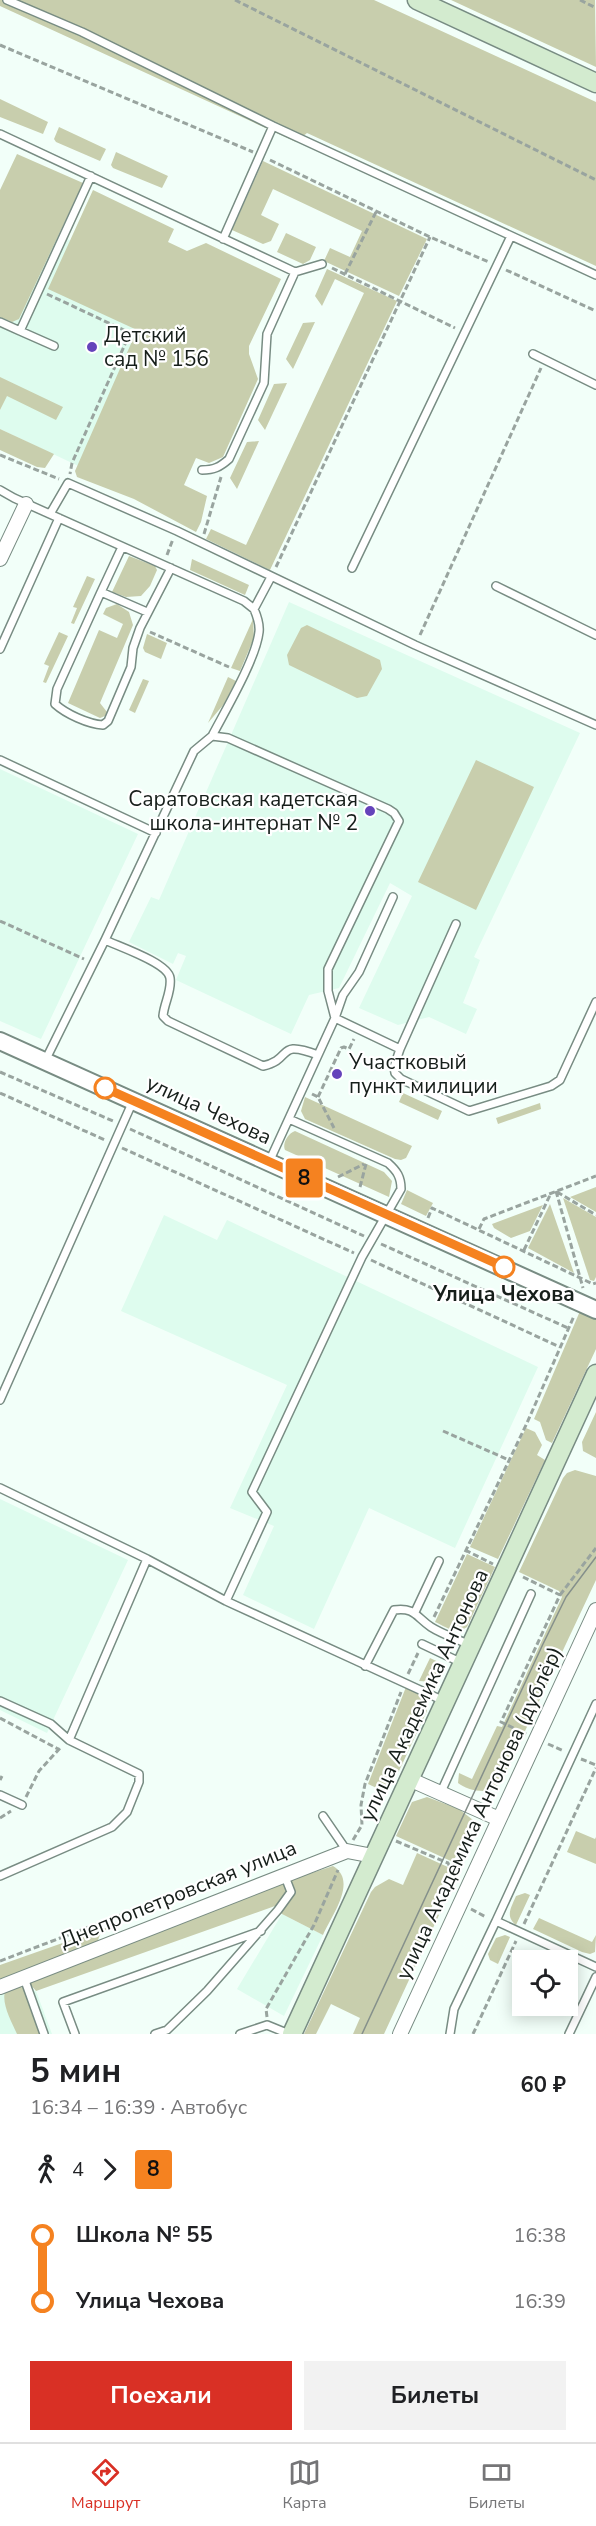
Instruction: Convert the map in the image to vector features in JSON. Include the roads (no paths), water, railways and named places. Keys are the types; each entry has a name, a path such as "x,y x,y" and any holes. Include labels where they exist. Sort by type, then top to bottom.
{"main road":[{"path":"417,0 596,83"},
{"name":"улица Академика Антонова","path":"291,2034 472,1647 596,1374"}],"street":[{"path":"0,559 26,504"},
{"name":"улица Чехова","path":"0,1041 596,1310"},
{"name":"улица Академика Антонова (дублёр)","path":"400,2034 596,1610"},
{"path":"409,1779 500,1819"},
{"path":"347,1851 373,1856"},
{"name":"Днепропетровская улица","path":"0,1987 186,1912 347,1851"}],"lane":[{"path":"7,0 82,32 273,126 596,275"},
{"path":"223,238 273,126"},
{"path":"0,134 295,272 322,264"},
{"path":"20,331 91,176"},
{"path":"352,568 511,236"},
{"path":"202,470 213,470 229,459 264,383 267,334 295,272"},
{"path":"0,322 54,346"},
{"path":"533,354 596,385"},
{"path":"50,514 68,483 177,531 416,645 596,725"},
{"path":"0,489 26,504 244,601 254,609 260,631 230,703 212,736 194,751 45,1061"},
{"path":"0,649 59,518"},
{"path":"122,547 57,689 55,704 60,709 96,724 103,725 108,721 131,667 133,648 140,628 171,568"},
{"path":"254,609 271,577"},
{"path":"496,586 596,634"},
{"path":"101,592 147,612"},
{"path":"212,736 228,738 388,809 399,821 328,969 328,991 335,1018"},
{"path":"0,760 156,833"},
{"path":"269,1162 335,1018 343,995 359,972 393,897"},
{"path":"456,924 400,1049 394,1067 395,1073 401,1079 461,1108 477,1110 551,1086 560,1080 596,1002"},
{"path":"105,940 164,967 170,976 170,987 163,1016 168,1021 263,1066 271,1064 288,1049 297,1047 318,1055"},
{"path":"335,1018 400,1049"},
{"path":"0,1400 133,1100"},
{"path":"226,1601 267,1512 252,1492 362,1257 400,1189 401,1179 388,1163 368,1159 341,1143 289,1119"},
{"path":"0,1488 147,1559 226,1601 446,1702"},
{"path":"69,1740 147,1559"},
{"path":"415,1612 439,1561"},
{"path":"441,1792 531,1594"},
{"path":"365,1666 394,1610 415,1612 430,1626 472,1647"},
{"path":"422,1644 464,1664"},
{"path":"0,1701 51,1724 69,1740 139,1774 139,1782 127,1812 112,1827 0,1876"},
{"path":"450,2034 454,2009 596,1704"},
{"path":"0,1795 22,1805"},
{"path":"323,1816 347,1851"},
{"path":"155,2034 168,2030 200,1999 261,1931 291,1892 284,1874"},
{"path":"496,1921 596,1967"},
{"path":"75,2034 63,2002 261,1931"},
{"path":"569,2034 596,1977"},
{"path":"24,1978 44,2034"},
{"path":"240,2034 267,2025 291,2034"}],"tram line":[{"path":"362,2034 566,1597 596,1557"}],"place":[{"name":"Детский сад № 156","path":"92,347"},
{"name":"Саратовская кадетская школа-интернат № 2","path":"370,811"},
{"name":"Участковый пункт милиции","path":"337,1074"},
{"name":"Улица Чехова","path":"504,1267"}]}
